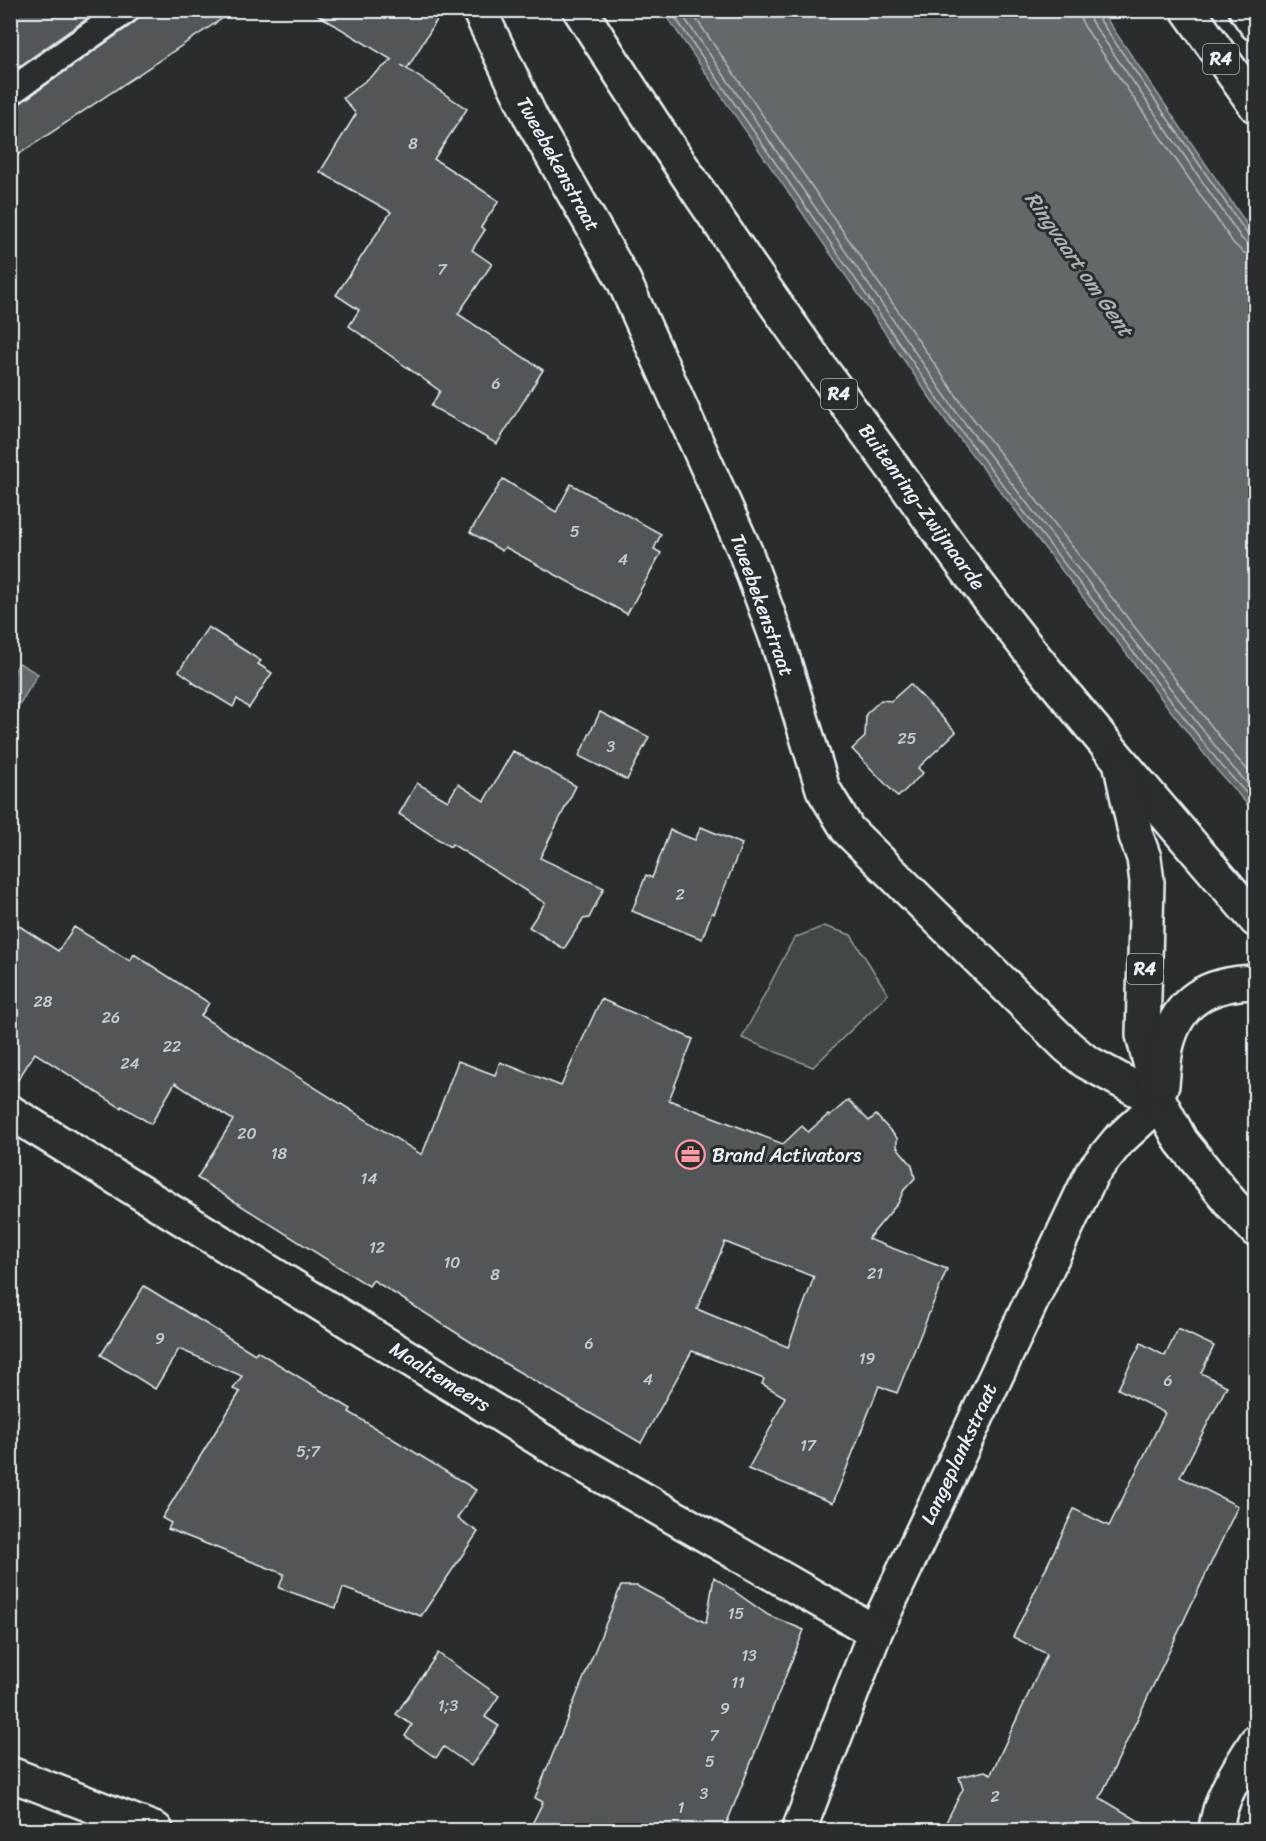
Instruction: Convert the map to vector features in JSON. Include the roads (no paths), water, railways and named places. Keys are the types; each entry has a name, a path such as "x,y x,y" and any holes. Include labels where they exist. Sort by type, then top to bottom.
{"main road":[{"name":"Tweebekenstraat","path":"480,10 532,120 624,281 745,551 777,639 823,789 828,798 848,830 1066,1046 1085,1060 1160,1102"},
{"name":"Buitenring-Zwijnaarde","path":"580,10 638,102 758,280 990,601 1120,761 1256,920"},
{"name":"R4","path":"1188,10 1256,106"},
{"name":"R4","path":"1246,10 1256,24"},
{"name":"R4","path":"1120,761 1136,836 1144,858 1147,882 1143,1035 1160,1102"},
{"path":"1256,982 1233,982 1222,985 1196,997 1179,1014 1167,1047 1160,1102 1180,1141 1230,1203 1256,1230"},
{"name":"Langeplankstraat","path":"799,1830 875,1632 1092,1173 1118,1141 1160,1102"},
{"name":"Maaltemeers","path":"10,1112 562,1453 875,1632"},
{"path":"1216,1830 1221,1807 1233,1780 1256,1742"},
{"path":"10,1774 156,1830"}],"lane":[{"path":"10,92 126,10"}],"water":[{"name":"Ringvaart om Gent","path":"663,11 1101,11 1255,236 1255,813 1216,769 946,421"},
{"path":"19,663 38,674 11,719 11,677"}],"place":[{"name":"Brand Activators","path":"691,1155"}]}
